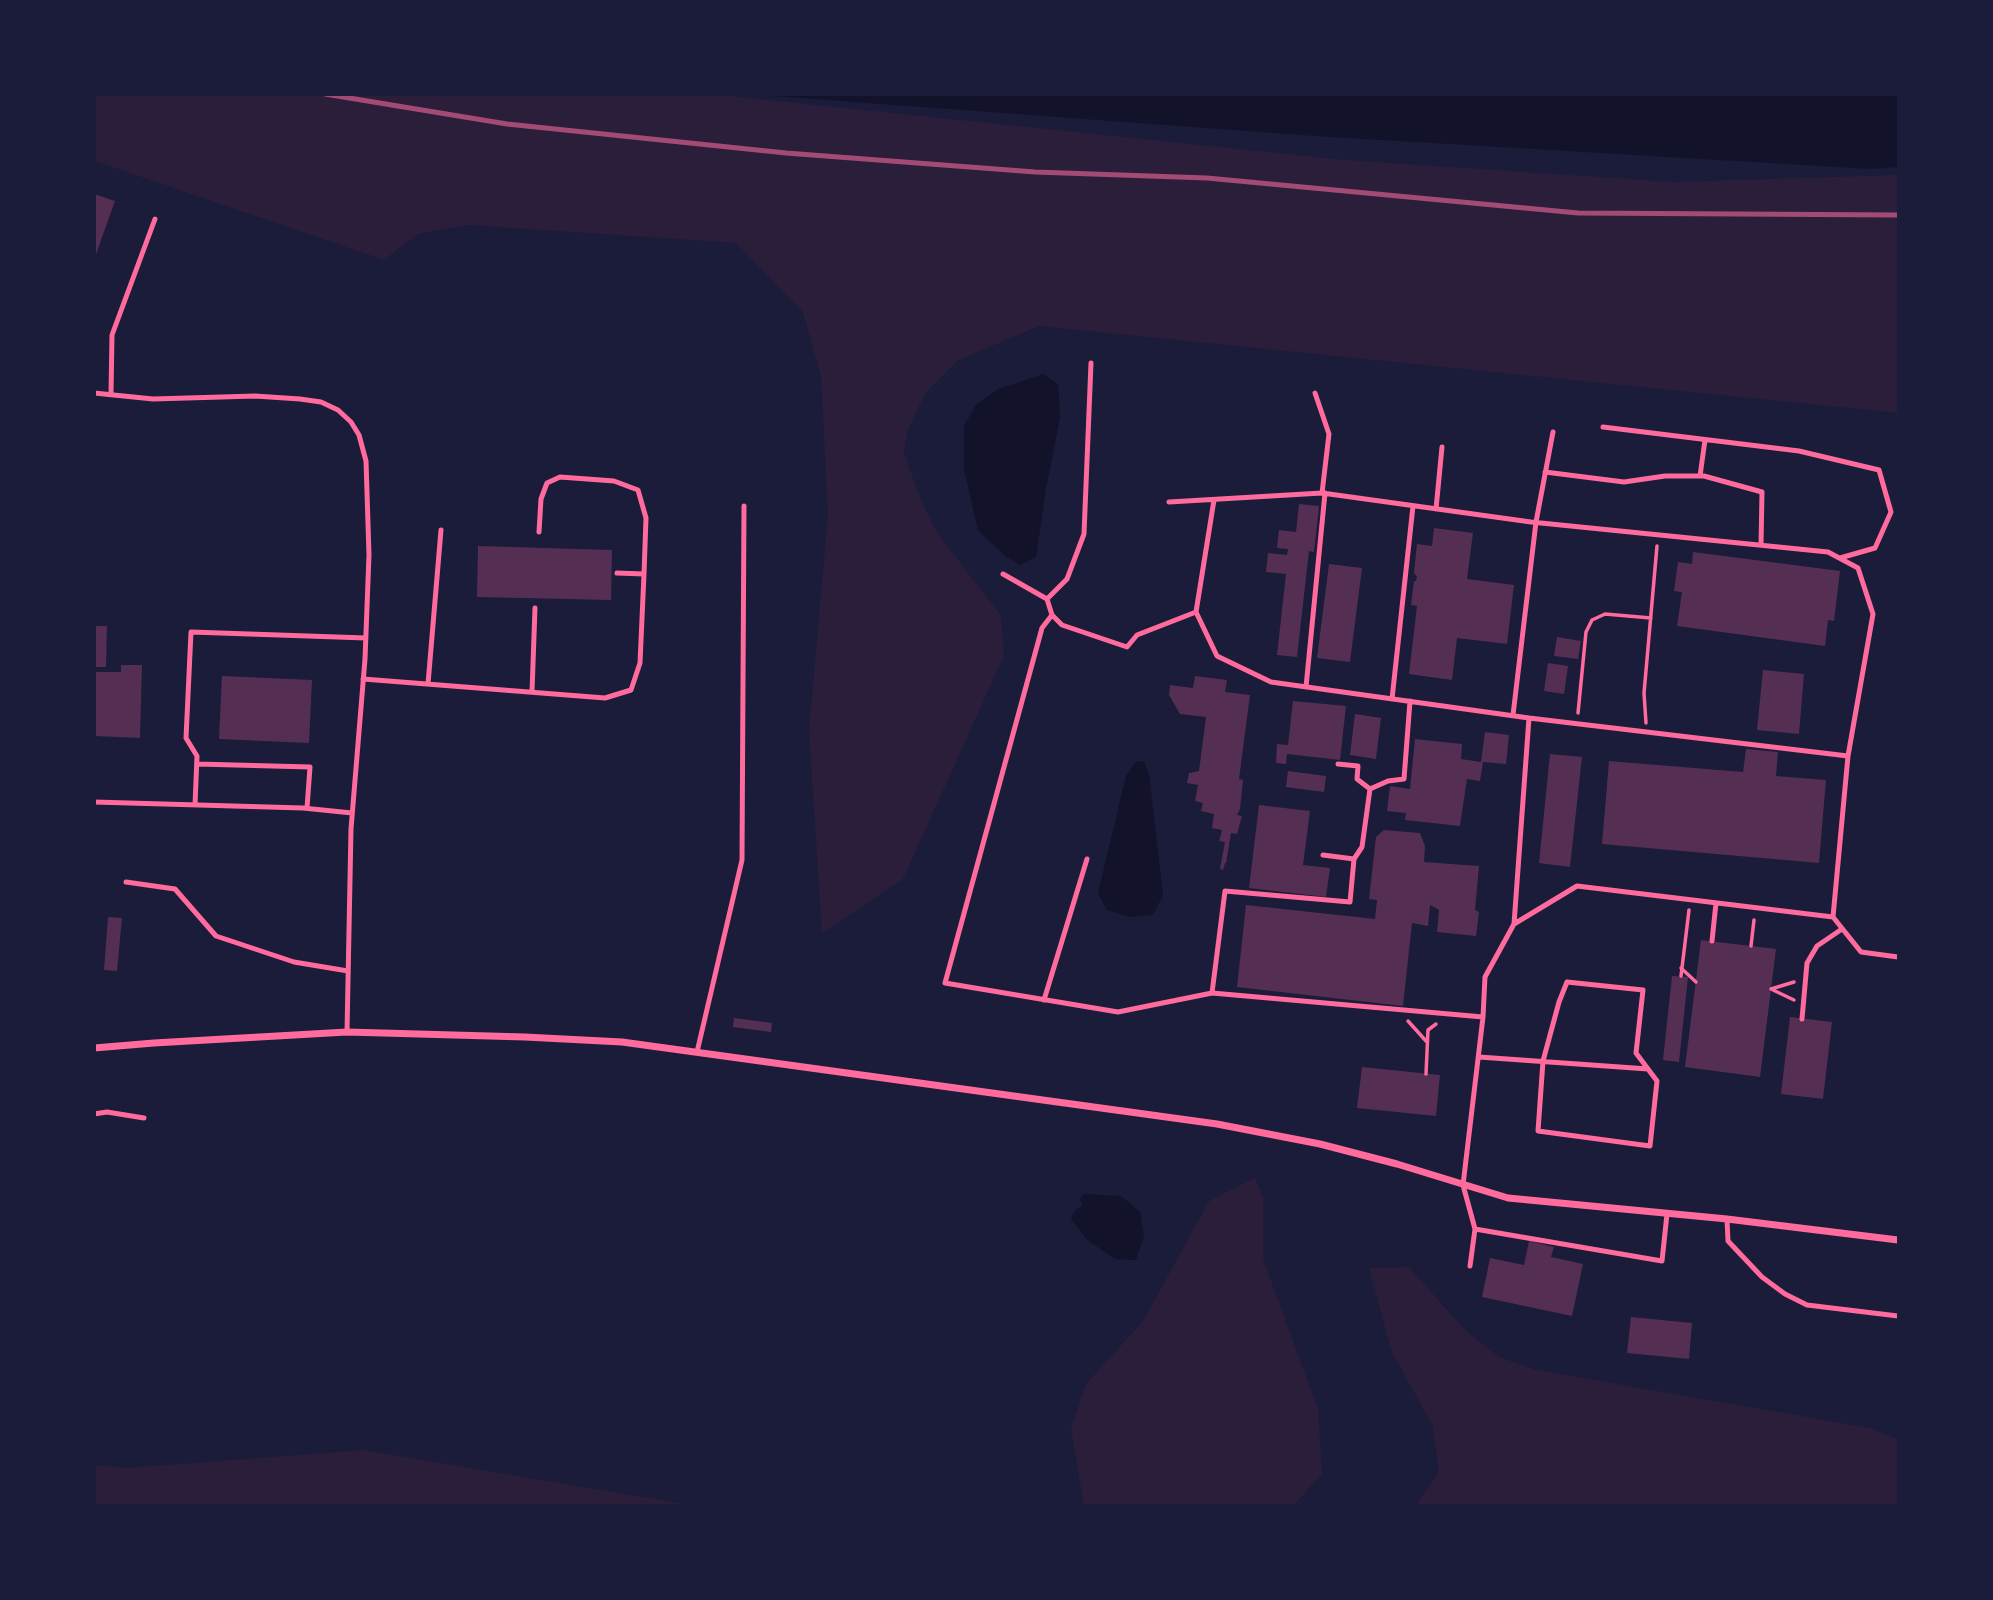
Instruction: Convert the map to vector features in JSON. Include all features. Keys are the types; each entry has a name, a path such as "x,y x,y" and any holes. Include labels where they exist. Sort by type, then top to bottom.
{"street":[{"path":"94,1048 347,1032 608,1041 1217,1124 1320,1144 1508,1198 1727,1219 1899,1240"}],"lane":[{"path":"111,394 112,335 155,219"},
{"path":"1047,599 1067,579 1084,534 1091,363"},
{"path":"94,393 153,399 255,396 321,402 345,416 359,435 366,461 369,555 366,638 352,813 347,1032"},
{"path":"1306,687 1329,434 1315,393"},
{"path":"1603,427 1799,451 1880,470 1891,512 1886,524 1875,548 1840,558"},
{"path":"1513,715 1535,522 1553,432"},
{"path":"1700,476 1705,440"},
{"path":"1436,509 1442,447"},
{"path":"1545,472 1624,482 1665,476 1700,476 1762,492 1761,545"},
{"path":"363,679 605,698 631,690 640,663 646,518 638,490 614,481 560,477 547,482 541,499 539,532"},
{"path":"1169,502 1324,493 1535,522 1828,552 1858,568 1873,614 1848,756 1833,917 1861,952 1899,957"},
{"path":"1214,500 1196,612 1217,656 1271,682 1529,718 1848,756"},
{"path":"697,1052 742,860 744,506"},
{"path":"1392,699 1413,506"},
{"path":"428,684 441,530"},
{"path":"617,573 644,574"},
{"path":"1003,574 1047,599 1052,615 1062,625 1127,647 1137,635 1196,612"},
{"path":"532,692 535,608"},
{"path":"1052,615 1042,628 945,983 1118,1012 1212,993 1483,1017"},
{"path":"195,805 198,755 186,738 191,632 366,638"},
{"path":"1370,789 1388,781 1404,779 1410,701"},
{"path":"1470,1266 1475,1229 1463,1185 1479,1057 1485,977 1514,924 1529,718"},
{"path":"197,764 310,767 307,808"},
{"path":"1338,764 1358,766 1357,779 1370,789"},
{"path":"1212,993 1225,891 1350,902 1354,859 1363,847 1370,789"},
{"path":"94,802 307,808 352,813"},
{"path":"1323,855 1354,859"},
{"path":"1044,1000 1087,859"},
{"path":"126,882 175,889 216,936 294,962 348,971"},
{"path":"1514,924 1577,886 1833,917"},
{"path":"1712,941 1716,903"},
{"path":"1802,1019 1808,963 1817,946 1842,929"},
{"path":"1567,982 1643,990 1636,1053 1657,1081 1650,1146 1538,1131 1543,1061 1567,982"},
{"path":"1479,1057 1648,1069"},
{"path":"94,1114 107,1112 144,1118"},
{"path":"1475,1229 1662,1261 1667,1214"},
{"path":"1727,1219 1728,1241 1762,1276 1785,1294 1807,1305 1899,1316"}],"path":[{"path":"1647,732 1644,693 1658,535"},
{"path":"1577,723 1586,632 1592,620 1605,614 1651,618"},
{"path":"1681,976 1689,911"},
{"path":"1751,946 1755,917"},
{"path":"1681,968 1696,982"},
{"path":"1804,1005 1771,989 1806,979"},
{"path":"1397,1009 1428,1042"},
{"path":"1426,1074 1428,1030 1449,1014"}],"shaded area":[{"path":"95,95 720,95 1345,160 1673,182 1898,175 1898,413 1039,326 957,361 926,392 908,429 904,452 918,493 936,531 1001,616 1004,656 903,879 822,934 809,730 828,515 821,376 803,312 736,243 467,225 418,234 384,260 95,161"},
{"path":"760,95 1898,95 1898,167 1871,169 1315,136"},
{"path":"1043,374 1058,384 1060,417 1036,557 1020,565 1005,556 978,530 964,469 964,426 976,405 998,389"},
{"path":"1136,761 1144,762 1149,774 1163,895 1153,915 1130,917 1107,910 1098,893 1126,776"},
{"path":"1255,1178 1263,1197 1263,1259 1318,1409 1322,1474 1294,1505 1084,1505 1071,1429 1086,1384 1143,1321 1209,1201"},
{"path":"1084,1194 1121,1196 1140,1212 1144,1236 1136,1260 1115,1259 1086,1239 1071,1218 1076,1209 1083,1206 1080,1199"},
{"path":"1409,1267 1466,1331 1499,1357 1537,1370 1870,1428 1898,1439 1898,1505 1416,1505 1439,1472 1433,1427 1391,1350 1369,1268"},
{"path":"364,1450 691,1505 95,1505 95,1465 127,1468"}],"building":[{"path":"94,194 115,201 95,257 94,257"},
{"path":"1299,504 1319,506 1314,552 1309,551 1297,657 1277,655 1286,574 1266,572 1268,553 1287,555 1288,549 1277,548 1279,530 1296,532"},
{"path":"1434,528 1473,533 1467,579 1514,585 1507,644 1457,638 1452,680 1409,674 1417,606 1411,605 1417,576 1414,573 1417,544 1432,546"},
{"path":"478,546 612,550 611,600 477,597"},
{"path":"1693,552 1840,571 1834,621 1828,620 1825,646 1677,626 1682,592 1674,591 1678,562 1692,564"},
{"path":"1329,564 1362,568 1350,662 1317,658"},
{"path":"94,626 107,626 106,667 94,667"},
{"path":"1557,637 1581,641 1578,659 1554,656"},
{"path":"1548,663 1568,666 1564,694 1544,691"},
{"path":"121,665 142,665 140,738 94,736 94,672 121,672"},
{"path":"1763,670 1804,674 1799,734 1757,730"},
{"path":"222,676 312,680 309,743 219,739"},
{"path":"1195,676 1227,680 1225,692 1250,695 1239,779 1243,780 1237,815 1242,816 1237,834 1231,833 1223,870 1220,869 1225,842 1219,841 1222,830 1212,828 1214,814 1201,811 1203,803 1195,801 1198,785 1187,783 1189,773 1199,771 1206,717 1180,714 1169,695 1170,685 1193,688"},
{"path":"1293,701 1346,706 1340,760 1287,754 1286,764 1276,763 1277,744 1288,745"},
{"path":"1355,714 1381,718 1376,759 1350,755"},
{"path":"1485,732 1509,735 1506,764 1483,762 1480,781 1467,779 1460,826 1405,820 1406,813 1387,811 1390,786 1410,789 1415,739 1462,744 1461,759 1481,762"},
{"path":"1746,749 1778,752 1776,776 1826,780 1819,863 1602,844 1609,761 1743,772"},
{"path":"1550,754 1582,757 1570,867 1539,863"},
{"path":"1288,771 1326,776 1324,792 1286,787"},
{"path":"1259,805 1310,811 1303,865 1330,868 1326,897 1249,888"},
{"path":"1384,830 1420,833 1425,846 1424,862 1479,866 1475,910 1479,912 1476,936 1437,932 1439,910 1430,905 1428,926 1412,923 1403,1006 1237,987 1246,905 1375,919 1377,900 1369,899 1376,837"},
{"path":"108,917 122,918 117,971 104,970"},
{"path":"1701,940 1776,949 1760,1077 1685,1067"},
{"path":"1672,976 1688,977 1679,1062 1663,1060"},
{"path":"1790,1017 1832,1022 1823,1099 1781,1094"},
{"path":"734,1018 772,1023 771,1032 733,1027"},
{"path":"1362,1067 1440,1075 1436,1116 1357,1108"},
{"path":"1529,1241 1554,1247 1551,1257 1583,1264 1572,1316 1482,1297 1490,1258 1524,1265"},
{"path":"1631,1317 1692,1323 1689,1359 1627,1353"}],"railway":[{"path":"325,94 507,124 786,153 1035,172 1207,178 1578,213 1898,215"}]}
